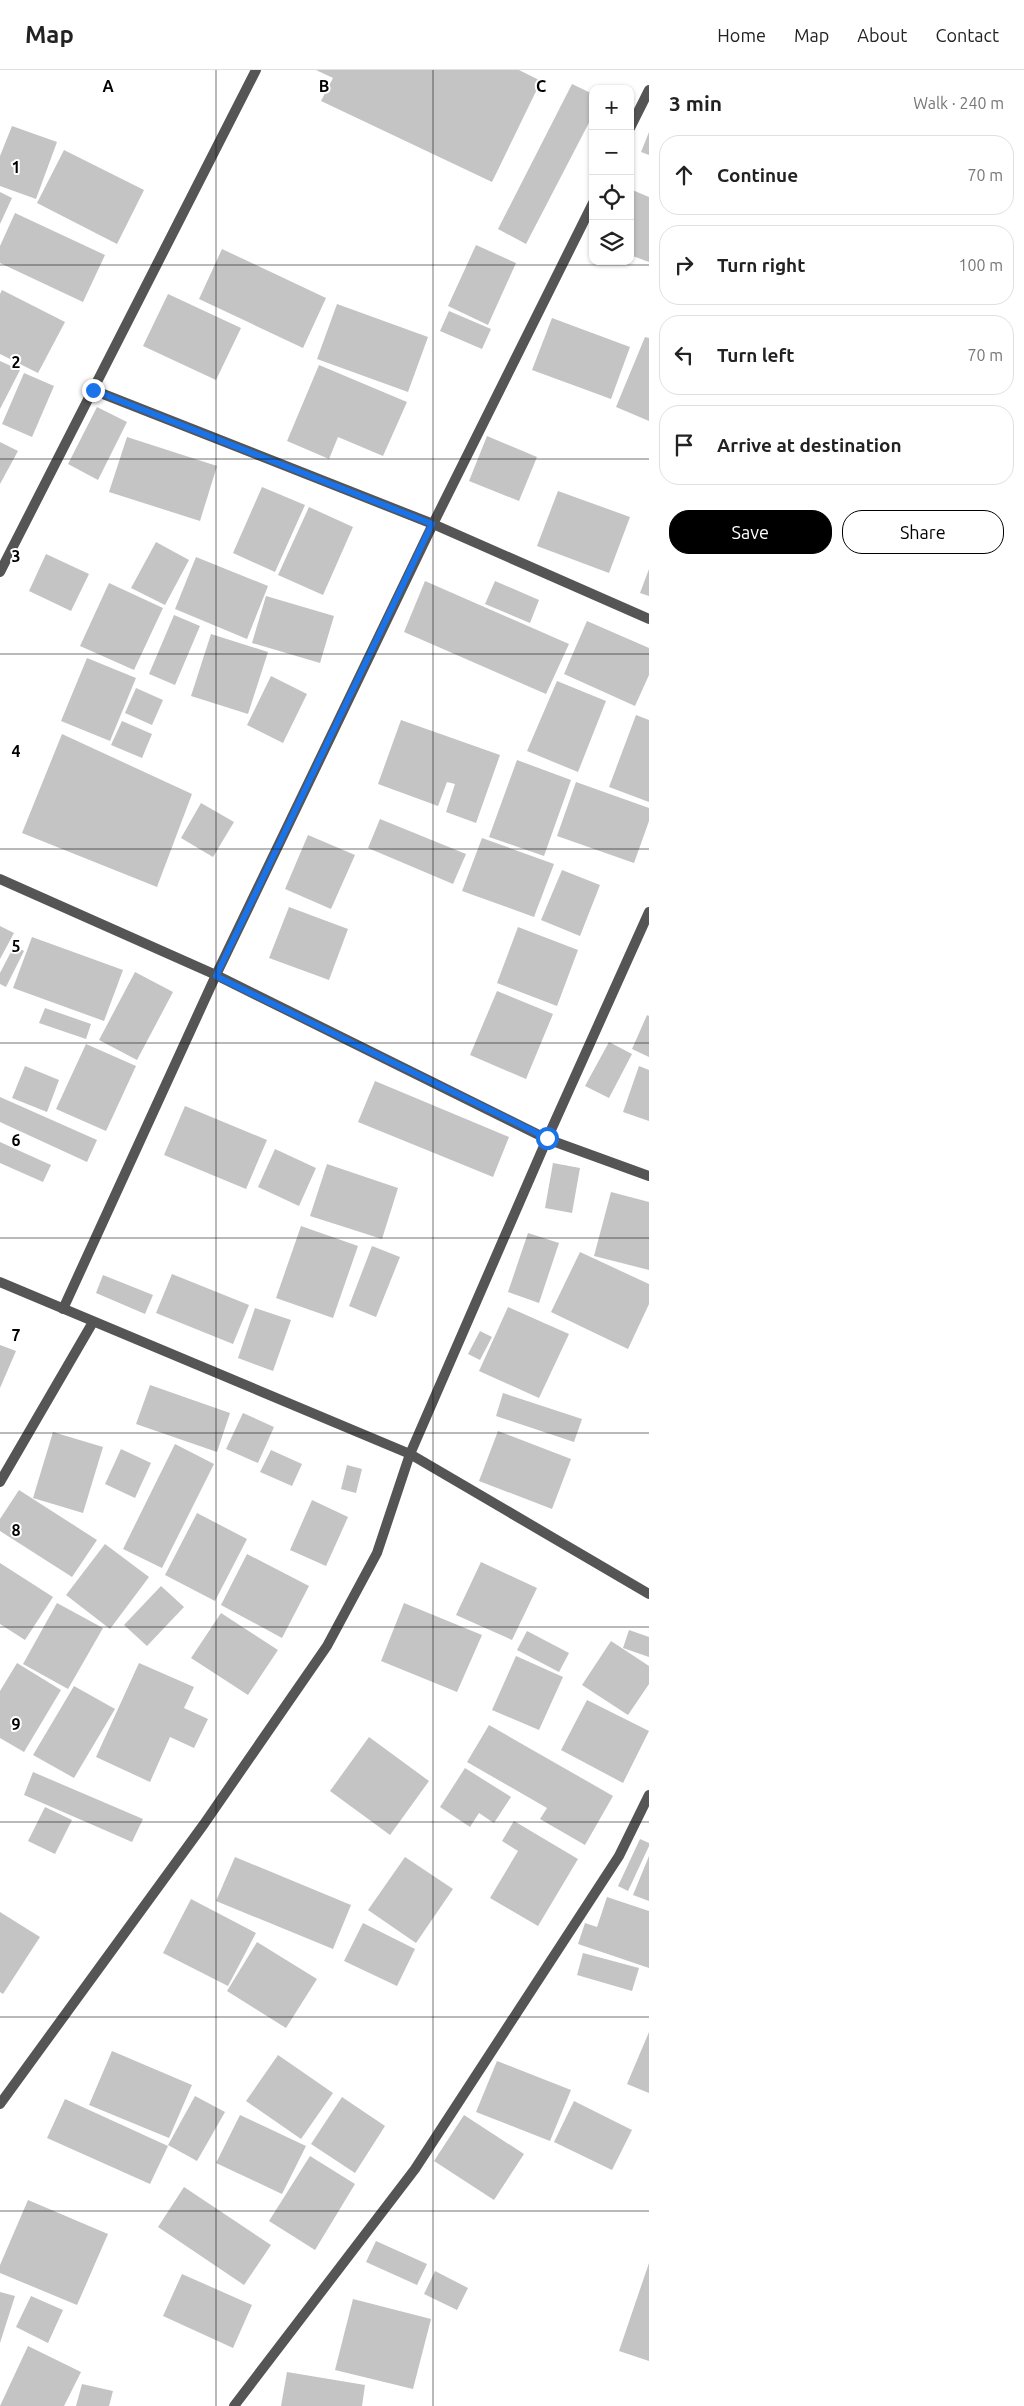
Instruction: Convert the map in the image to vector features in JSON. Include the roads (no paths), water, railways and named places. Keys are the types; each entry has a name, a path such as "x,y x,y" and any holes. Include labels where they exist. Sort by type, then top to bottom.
{"street":[{"path":"0,572 3,558 93,390 256,70"},
{"path":"634,120 649,90"},
{"path":"62,1309 216,976 432,524 589,211"},
{"path":"93,390 432,524 649,619"},
{"path":"0,878 216,976 547,1138 649,1176"},
{"path":"0,2104 204,1824 328,1646 377,1553 410,1454 547,1138 649,912"},
{"path":"0,1282 410,1454 649,1594"},
{"path":"0,1482 93,1322"},
{"path":"234,2406 415,2169 619,1856 649,1795"}]}
